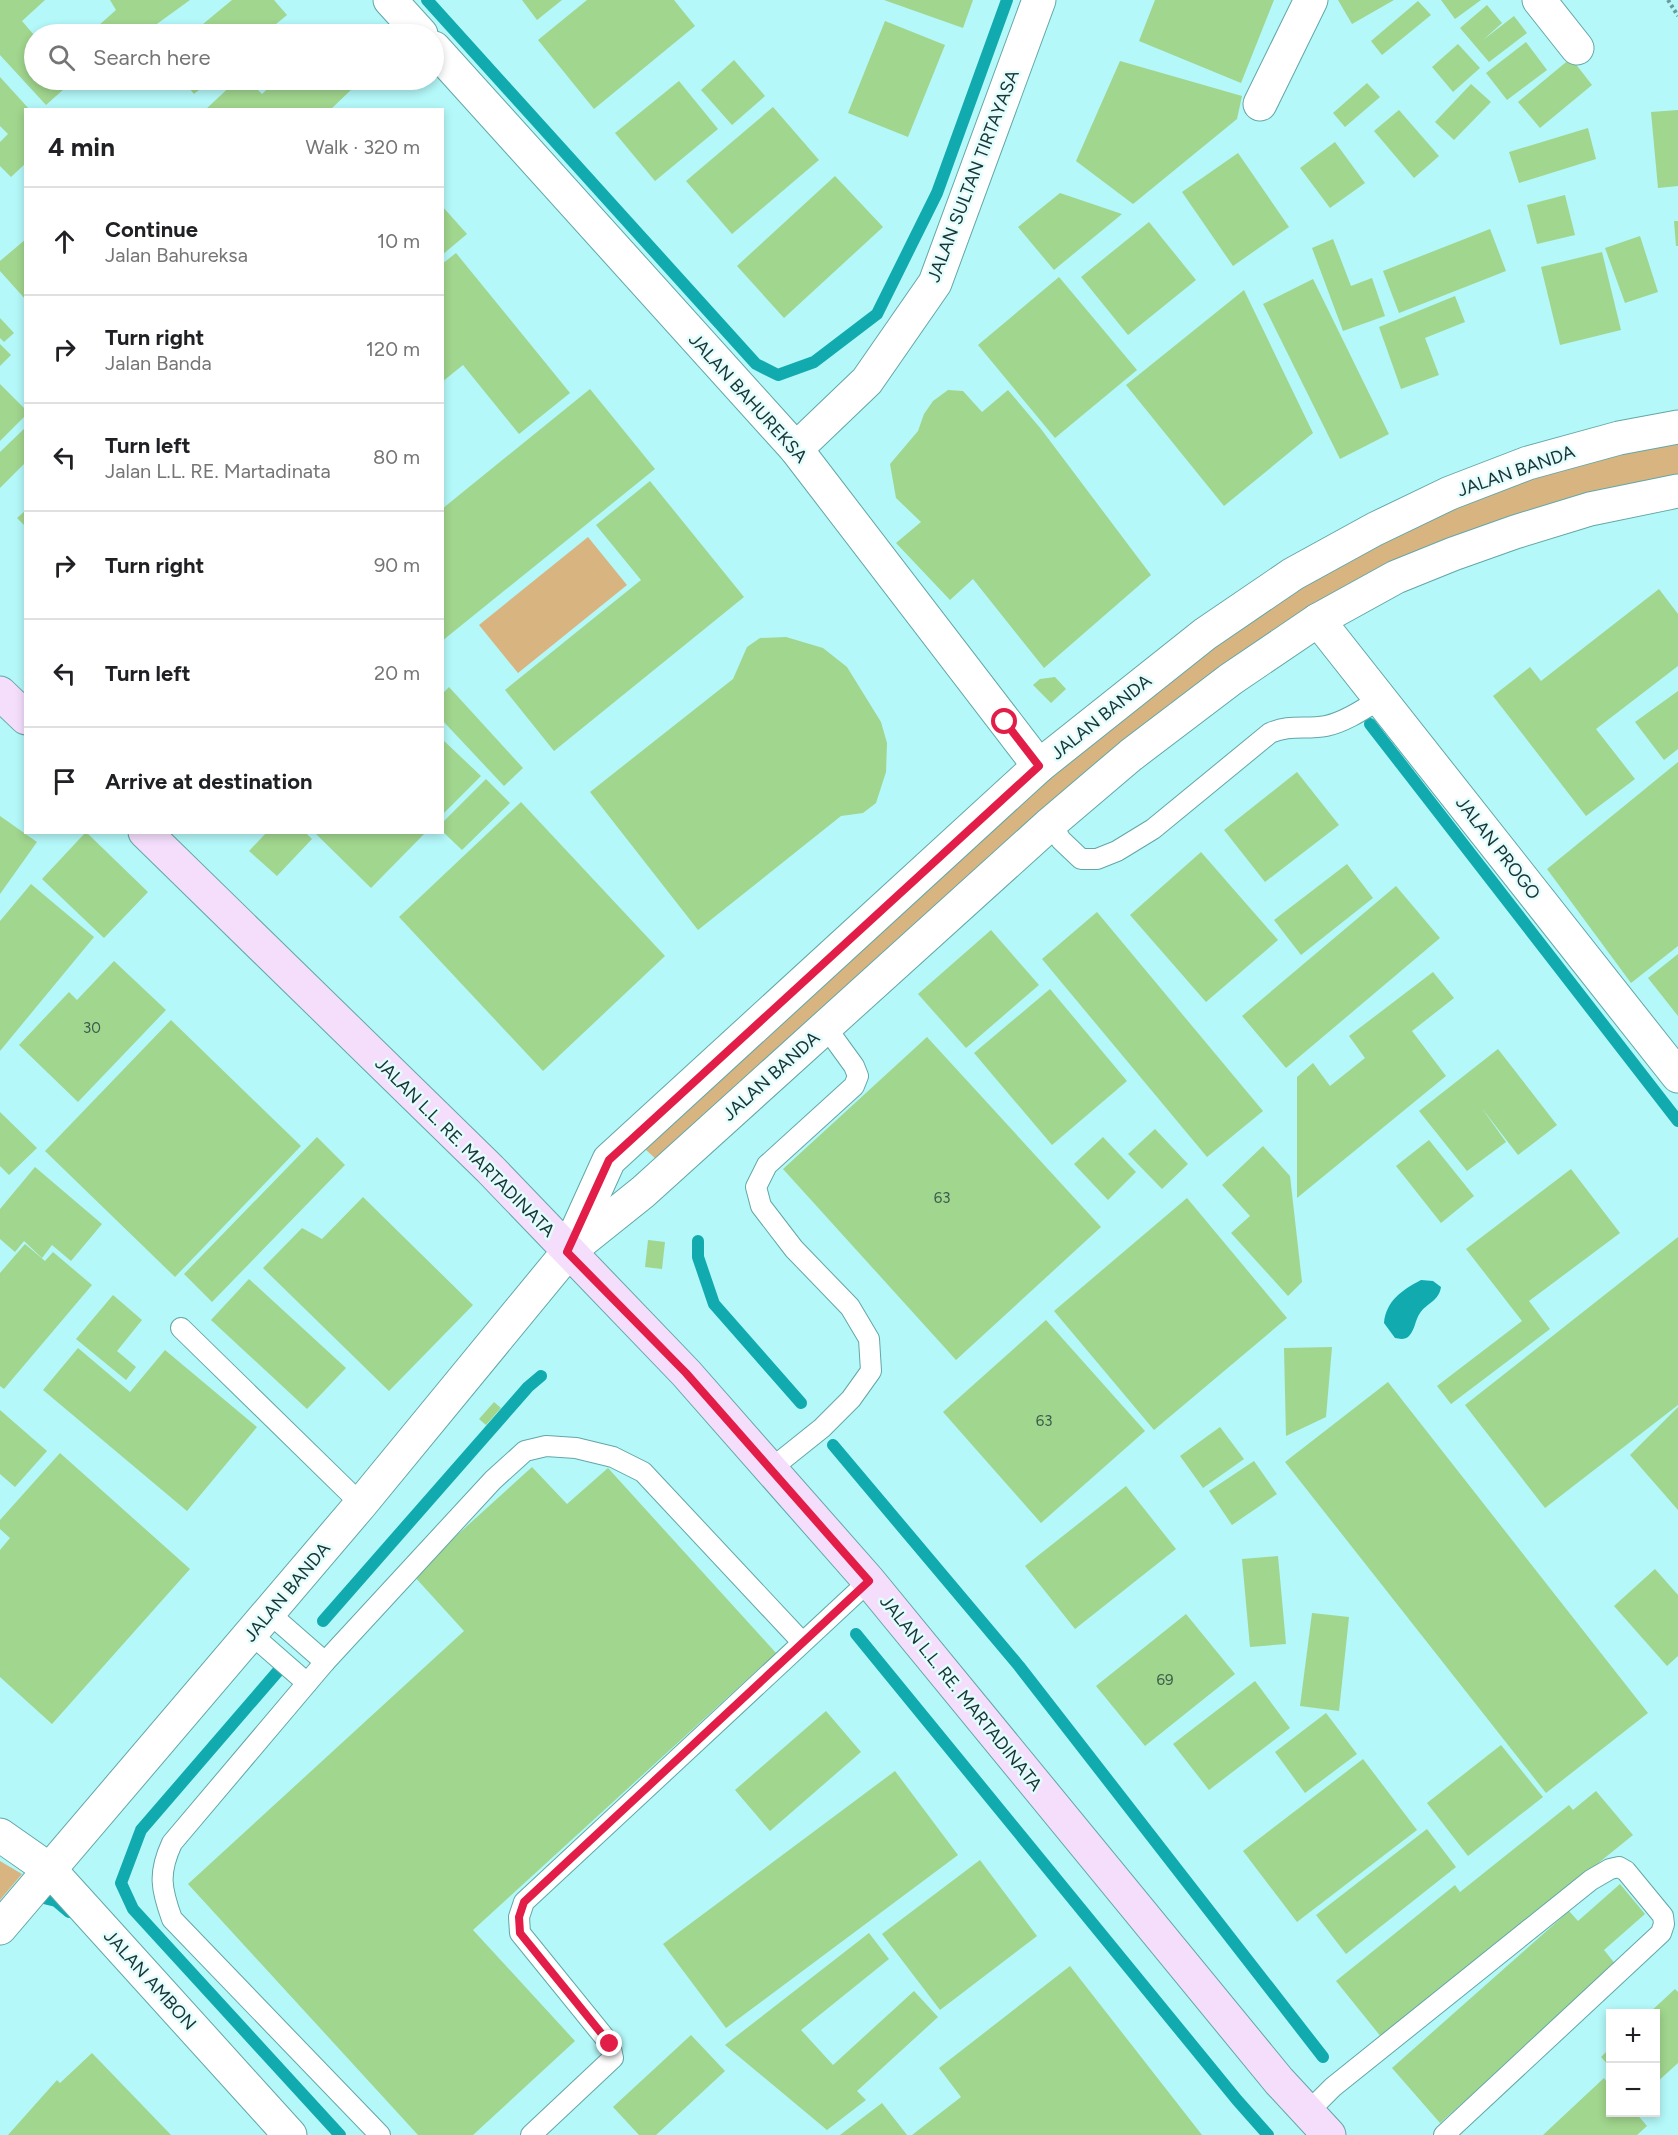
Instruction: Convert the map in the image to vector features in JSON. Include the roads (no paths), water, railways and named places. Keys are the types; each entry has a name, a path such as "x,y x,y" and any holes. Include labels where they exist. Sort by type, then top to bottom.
{"main road":[{"path":"0,693 24,716"},
{"name":"JALAN L.L. RE. MARTADINATA","path":"147,834 490,1169 567,1252 668,1354 772,1468 869,1581 1279,2081 1318,2124"}],"street":[{"path":"390,0 412,24"},
{"name":"JALAN SULTAN TIRTAYASA","path":"796,449 867,381 935,284 1039,0"},
{"path":"1260,104 1311,0"},
{"path":"1539,0 1577,48"},
{"name":"JALAN BAHUREKSA","path":"444,59 796,449 1039,766"},
{"name":"JALAN BANDA","path":"567,1252 609,1160 1039,766 1205,634 1293,574 1375,529 1450,492 1528,463 1619,438 1678,427"},
{"name":"JALAN BANDA","path":"0,1928 361,1504 477,1365 567,1252 643,1192 1050,824 1131,755 1231,679 1318,620 1396,577 1453,554 1590,509 1678,491"},
{"name":"JALAN PROGO","path":"1318,620 1678,1076"},
{"name":"JALAN AMBON","path":"0,1835 50,1870 290,2135"}],"lane":[{"path":"1050,824 1061,840 1081,859 1097,859 1153,829 1270,733 1282,727 1326,726 1380,699"},
{"path":"772,1468 822,1428 851,1399 871,1371 869,1339 850,1307 794,1249 760,1206 756,1187 767,1165 854,1086 858,1076 854,1066 825,1026"},
{"path":"181,1328 361,1504"},
{"path":"380,2135 172,1919 162,1892 164,1859 172,1843 307,1683 493,1480 525,1450 546,1446 576,1448 613,1457 643,1472 802,1642"},
{"path":"531,2135 613,2058 610,2044 520,1933 519,1917 524,1902 869,1581"},
{"path":"260,1623 325,1662"},
{"path":"260,1623 307,1683"},
{"path":"1318,2124 1333,2087 1591,1880 1610,1869 1619,1867 1626,1871 1663,1916 1664,1924 1661,1933 1444,2135"}],"water":[{"path":"1421,1280 1433,1281 1441,1287 1440,1292 1420,1313 1409,1336 1404,1339 1395,1338 1384,1323 1388,1308 1401,1292"}],"waterway":[{"path":"427,0 756,364 778,375 814,362 877,314 937,193 1007,0"},
{"path":"1370,724 1678,1121"},
{"path":"698,1241 698,1257 714,1304 801,1403"},
{"path":"323,1621 528,1387 541,1376"},
{"path":"833,1445 1019,1666 1323,2057"},
{"path":"856,1634 1268,2135"},
{"path":"279,1670 141,1830 121,1883 133,1909 340,2135"},
{"path":"34,1904 40,1897 56,1901 69,1912"}]}
